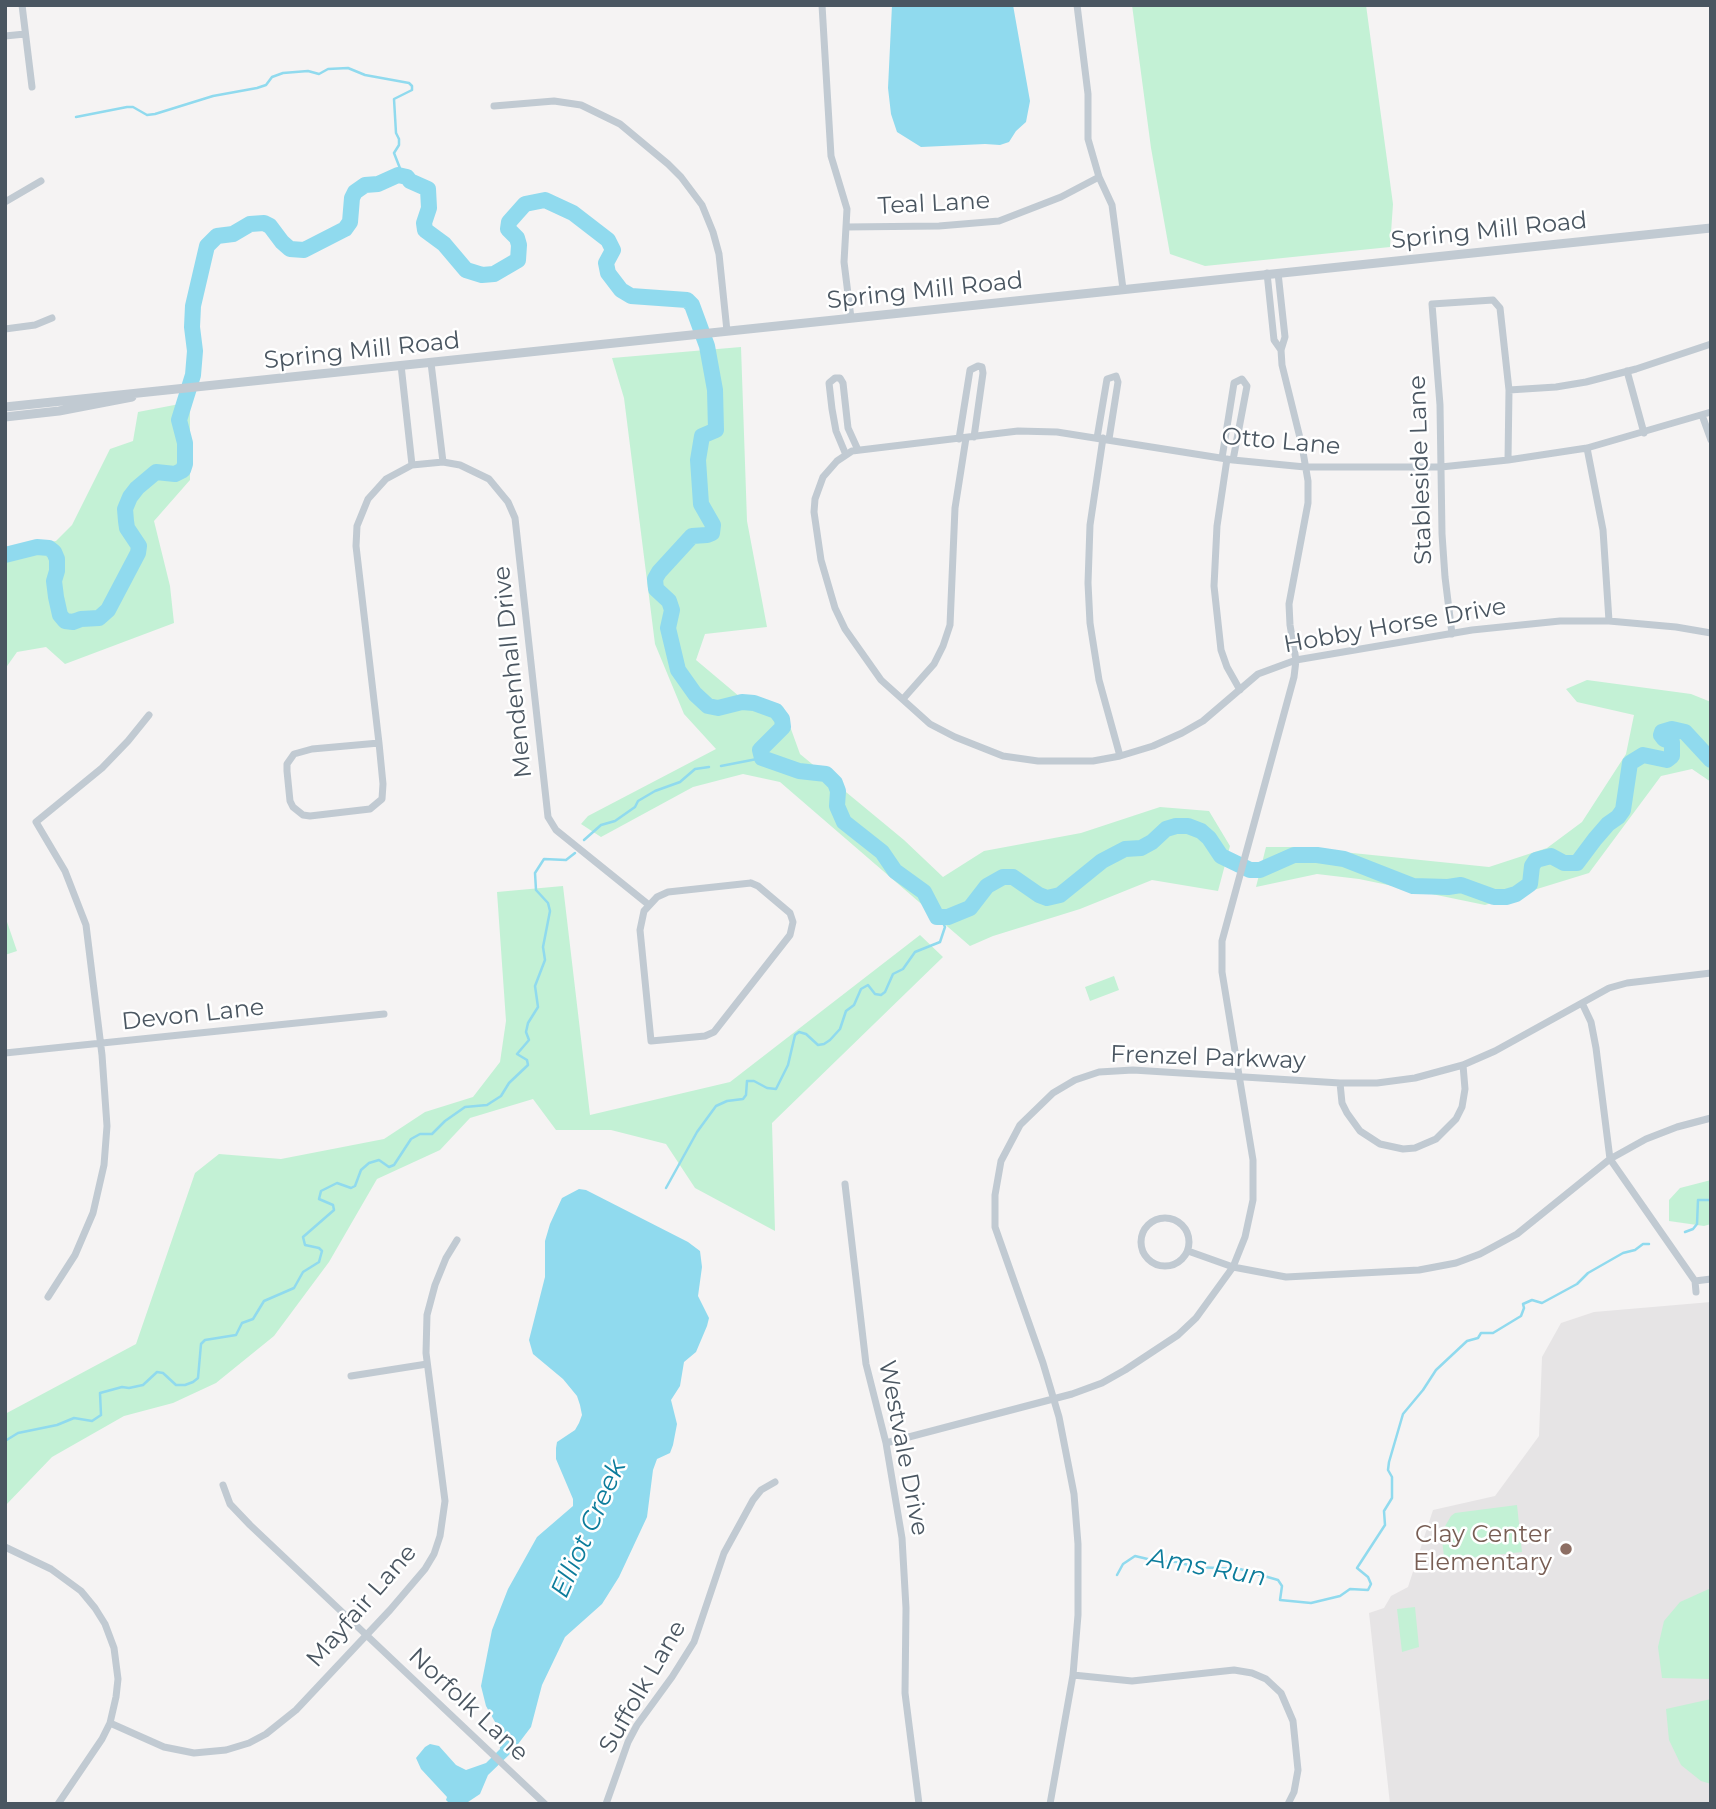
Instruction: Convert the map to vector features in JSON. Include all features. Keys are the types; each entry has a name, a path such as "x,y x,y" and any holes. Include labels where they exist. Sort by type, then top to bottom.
{"street":[{"path":"22,5 32,88"},
{"path":"822,5 831,156 845,196 844,262 851,318"},
{"path":"1077,5 1088,94 1088,139 1099,177 1112,205 1123,289"},
{"path":"5,36 25,34"},
{"path":"494,106 554,101 581,105 620,124 668,164 702,205 713,232 719,254 727,331"},
{"name":"Teal Lane","path":"846,227 939,226 999,221 1061,197 1099,177"},
{"path":"5,202 41,181"},
{"name":"Spring Mill Road","path":"5,407 1711,228"},
{"path":"1267,273 1274,340 1281,350"},
{"path":"886,1443 1054,1399 1102,1383 1178,1335 1207,1305 1233,1267 1245,1237 1253,1200 1253,1160 1222,972 1222,941 1294,677 1296,660 1289,604 1308,503 1305,467 1289,402 1281,350 1284,337 1278,273"},
{"name":"Stableside Lane","path":"1452,634 1444,577 1440,405 1432,304 1493,300 1500,308 1509,390"},
{"path":"5,329 35,325 52,318"},
{"path":"1508,460 1509,390 1556,387 1627,371 1711,344"},
{"path":"431,363 443,462"},
{"path":"379,743 312,749 294,754 287,764 290,801 293,807 303,815 310,816 370,809 382,799 379,743 356,546 357,526 368,499 386,479 412,465 401,365"},
{"path":"903,699 934,664 950,625 955,508 966,438 970,370 978,366 983,373 966,438"},
{"path":"1627,371 1644,433"},
{"path":"1103,438 1118,382 1116,376 1107,379 1103,438 1090,525 1088,593 1099,680 1120,756"},
{"path":"846,455 836,431 829,383 832,379 840,378 843,383 848,428 858,450"},
{"path":"1228,459 1247,386 1242,380 1234,383 1228,459 1217,526 1214,586 1221,650 1240,691"},
{"name":"Spring Mill Road","path":"5,417 59,411 122,400 144,393"},
{"name":"Otto Lane","path":"846,455 858,450 1038,430 1228,459 1305,467 1441,467 1587,448 1711,412"},
{"path":"1702,415 1711,440"},
{"path":"1587,448 1603,530 1609,621"},
{"name":"Hobby Horse Drive","path":"846,455 829,468 815,499 822,569 845,629 874,672 930,724 983,750 1003,756 1064,763 1120,756 1153,746 1182,733 1215,712 1258,674 1296,660 1536,623 1609,621 1711,633"},
{"name":"Mendenhall Drive","path":"412,465 443,462 460,465 489,479 508,502 515,518 546,808 550,821 560,834 649,905"},
{"path":"48,1297 75,1255 93,1213 101,1183 107,1126 101,1044 86,925 65,871 36,822 114,756 149,715"},
{"path":"751,883 789,911 793,928 788,938 713,1032 705,1036 651,1041 640,930 642,915 649,905 660,895 670,891 751,883"},
{"name":"Frenzel Parkway","path":"1050,1804 1073,1675 1079,1593 1077,1526 1068,1457 1054,1399 995,1227 997,1179 1001,1161 1013,1137 1029,1116 1053,1093 1075,1080 1099,1072 1133,1070 1340,1083 1395,1081 1463,1065 1495,1051 1619,985 1711,973"},
{"path":"1582,1003 1591,1022 1596,1048 1610,1159 1695,1281 1696,1293"},
{"name":"Devon Lane","path":"5,1053 384,1014"},
{"path":"1340,1083 1342,1103 1353,1124 1360,1131 1380,1144 1403,1149 1415,1148 1436,1139 1456,1119 1462,1107 1465,1089 1463,1065"},
{"path":"1188,1251 1233,1267 1267,1275 1300,1277 1419,1270 1455,1263 1491,1249 1517,1234 1610,1159 1646,1139 1711,1118"},
{"name":"Westvale Drive","path":"845,1184 866,1364 886,1443 902,1538 906,1608 905,1693 919,1804"},
{"path":"1167,1218 1174,1220 1186,1229 1188,1251 1177,1263 1161,1266 1147,1257 1141,1242 1143,1234 1153,1222 1167,1218"},
{"name":"Mayfair Lane","path":"110,1723 164,1747 194,1753 226,1750 249,1743 285,1720 425,1569 440,1536 444,1501 427,1364 427,1315 435,1285 446,1258 457,1241"},
{"path":"1695,1281 1711,1279"},
{"path":"351,1376 427,1364"},
{"name":"Suffolk Lane","path":"606,1804 637,1725 694,1642 724,1553 753,1500 761,1490 775,1482"},
{"name":"Norfolk Lane","path":"223,1485 233,1508 545,1804"},
{"path":"5,1547 68,1580 96,1608 114,1648 117,1662 117,1697 110,1723 58,1804"},
{"path":"1073,1675 1138,1681 1234,1670 1266,1679 1281,1693 1293,1721 1298,1770 1296,1786 1288,1804"}],"shaded area":[{"name":"Clay Center Elementary","path":"1711,1302 1711,1803 1390,1804 1369,1613 1384,1608 1391,1596 1408,1587 1433,1510 1495,1496 1539,1436 1542,1357 1561,1323 1594,1312"}],"green space":[{"path":"1132,5 1366,5 1393,204 1390,247 1205,266 1170,254 1151,148"},
{"path":"741,347 747,521 767,627 705,634 696,660 740,697 783,707 800,754 904,840 943,877 984,851 1081,833 1160,807 1209,811 1230,846 1218,891 1152,880 1080,909 993,936 970,946 780,782 743,774 693,787 601,837 581,824 588,816 716,749 684,714 655,644 624,398 612,358"},
{"path":"190,402 190,480 154,521 170,586 174,623 65,664 46,647 17,652 5,669 5,548 56,541 72,525 110,449 133,441 138,412"},
{"path":"1587,680 1691,694 1711,702 1711,782 1692,769 1661,776 1589,873 1485,905 1359,879 1317,874 1256,887 1266,847 1294,847 1489,867 1547,848 1582,822 1626,754 1634,715 1577,702 1566,689"},
{"path":"563,886 590,1115 730,1082 920,935 943,957 772,1123 775,1231 695,1188 666,1144 611,1130 556,1130 533,1099 470,1118 440,1150 377,1179 329,1262 274,1336 216,1383 173,1403 124,1416 52,1457 5,1506 5,1414 136,1344 195,1173 219,1154 281,1159 384,1139 425,1112 473,1097 500,1062 506,1021 497,892"},
{"path":"5,916 17,951 5,955"},
{"path":"1114,976 1119,990 1090,1001 1085,987"},
{"path":"1711,1180 1711,1224 1704,1226 1669,1221 1669,1200 1680,1188"},
{"path":"1517,1505 1522,1552 1458,1559 1444,1556 1441,1533 1455,1513"},
{"path":"1711,1588 1711,1679 1662,1678 1658,1647 1664,1621 1680,1602"},
{"path":"1415,1607 1419,1647 1402,1652 1397,1609"},
{"path":"1711,1699 1711,1784 1701,1781 1681,1765 1669,1740 1666,1709"}],"water":[{"path":"892,5 1013,5 1030,101 1026,122 1009,142 1000,145 921,147 897,132 891,114 888,88"},
{"name":"Elliot Creek","path":"579,1189 586,1190 688,1242 700,1251 702,1267 698,1296 709,1318 696,1352 684,1362 680,1386 671,1400 677,1424 673,1445 670,1453 657,1459 647,1517 619,1577 602,1604 565,1637 542,1685 531,1727 512,1752 488,1775 480,1794 465,1804 450,1804 446,1800 447,1797 421,1769 416,1758 430,1744 439,1746 456,1765 466,1770 486,1763 500,1749 499,1729 486,1706 481,1686 492,1630 508,1589 537,1537 573,1506 573,1499 556,1459 556,1448 557,1442 575,1430 579,1423 582,1415 580,1405 577,1396 563,1379 533,1354 529,1340 545,1277 545,1241 550,1224 562,1198"}],"waterway":[{"path":"76,117 127,107 133,107 147,115 155,114 213,96 257,88 283,73 308,71 319,74 328,69 348,68 365,75 409,83 412,86 412,90 394,99 396,133 399,139 394,153 403,176"},
{"path":"5,555 37,547 49,548 54,552 57,559 54,581 56,597 60,615 65,621 99,618 108,610 138,553 139,546 127,528 125,509 130,497 156,472 175,474 183,470 185,464 185,443 179,420 193,375 193,306 207,246 217,236 233,234 250,224 264,223 270,226 290,249 304,250 345,229 350,222 355,192 365,185 378,184 398,175 428,189 429,208 424,223 425,230 444,244 466,270 482,275 494,274 518,260 519,245 517,238 508,229 509,222 525,204 545,200 573,213 608,240 613,250 606,263 608,273 621,290 631,296 687,300 692,305 707,346 715,390 716,430 702,436 698,460 701,504 713,525 712,533 692,536 655,579 656,589 669,601 672,610 668,628 678,670 695,694 708,706 718,708 742,702 754,703 776,711 782,719 783,727 760,750 762,758 799,771 826,774 835,783 838,791 837,806 844,822 882,852 895,871 924,892 937,917 948,917 970,908 987,886 1003,877 1013,877 1047,898 1060,895 1102,861 1125,849 1141,848 1166,829 1176,826 1188,826 1201,831 1221,856 1250,870 1260,870 1294,855 1317,855 1344,859 1413,886 1461,885 1494,897 1506,897 1516,894 1530,884 1532,866 1536,860 1551,856 1564,863 1577,863 1608,824 1623,810 1630,763 1643,755 1667,760 1672,756 1672,742 1664,739 1662,732 1672,729 1685,732 1711,760"},
{"path":"721,766 762,758"},
{"path":"584,840 601,825 615,821 635,807 638,801 655,791 680,782 695,769 709,767"},
{"path":"5,1441 18,1433 57,1425 74,1418 92,1421 101,1415 100,1393 143,1385 157,1372 163,1373 176,1385 193,1382 198,1378 201,1344 205,1340 236,1335 242,1323 253,1319 264,1301 294,1288 303,1272 319,1262 322,1251 305,1245 303,1237 334,1210 333,1205 319,1199 321,1191 337,1183 351,1188 355,1186 361,1170 369,1163 379,1160 389,1167 394,1165 411,1139 420,1134 432,1134 465,1107 487,1105 501,1096 509,1083 528,1065 527,1060 517,1054 529,1040 526,1032 528,1023 538,1007 535,986 545,960 543,947 550,911 548,903 536,890 535,873 544,859 566,860 575,853"},
{"path":"666,1188 697,1132 716,1106 743,1099 747,1081 776,1089 788,1065 795,1035 799,1032 806,1034 818,1045 830,1040 840,1029 846,1011 854,1005 861,989 868,985 875,994 881,995 893,974 903,969 915,952 940,942 945,927 941,918"},
{"name":"Ams Run","path":"1685,1232 1697,1224 1698,1200 1711,1200"},
{"name":"Ams Run","path":"1117,1575 1123,1564 1135,1556 1195,1567 1240,1569 1278,1580 1282,1586 1280,1600 1311,1603 1340,1596 1350,1589 1368,1590 1371,1584 1368,1577 1357,1568 1385,1525 1384,1511 1392,1498 1389,1462 1403,1414 1436,1370 1467,1341 1478,1338 1481,1333 1493,1333 1521,1316 1523,1304 1532,1300 1542,1303 1577,1284 1588,1273 1623,1253 1649,1244"}],"place":[{"name":"Clay Center Elementary","path":"1566,1549"}]}
